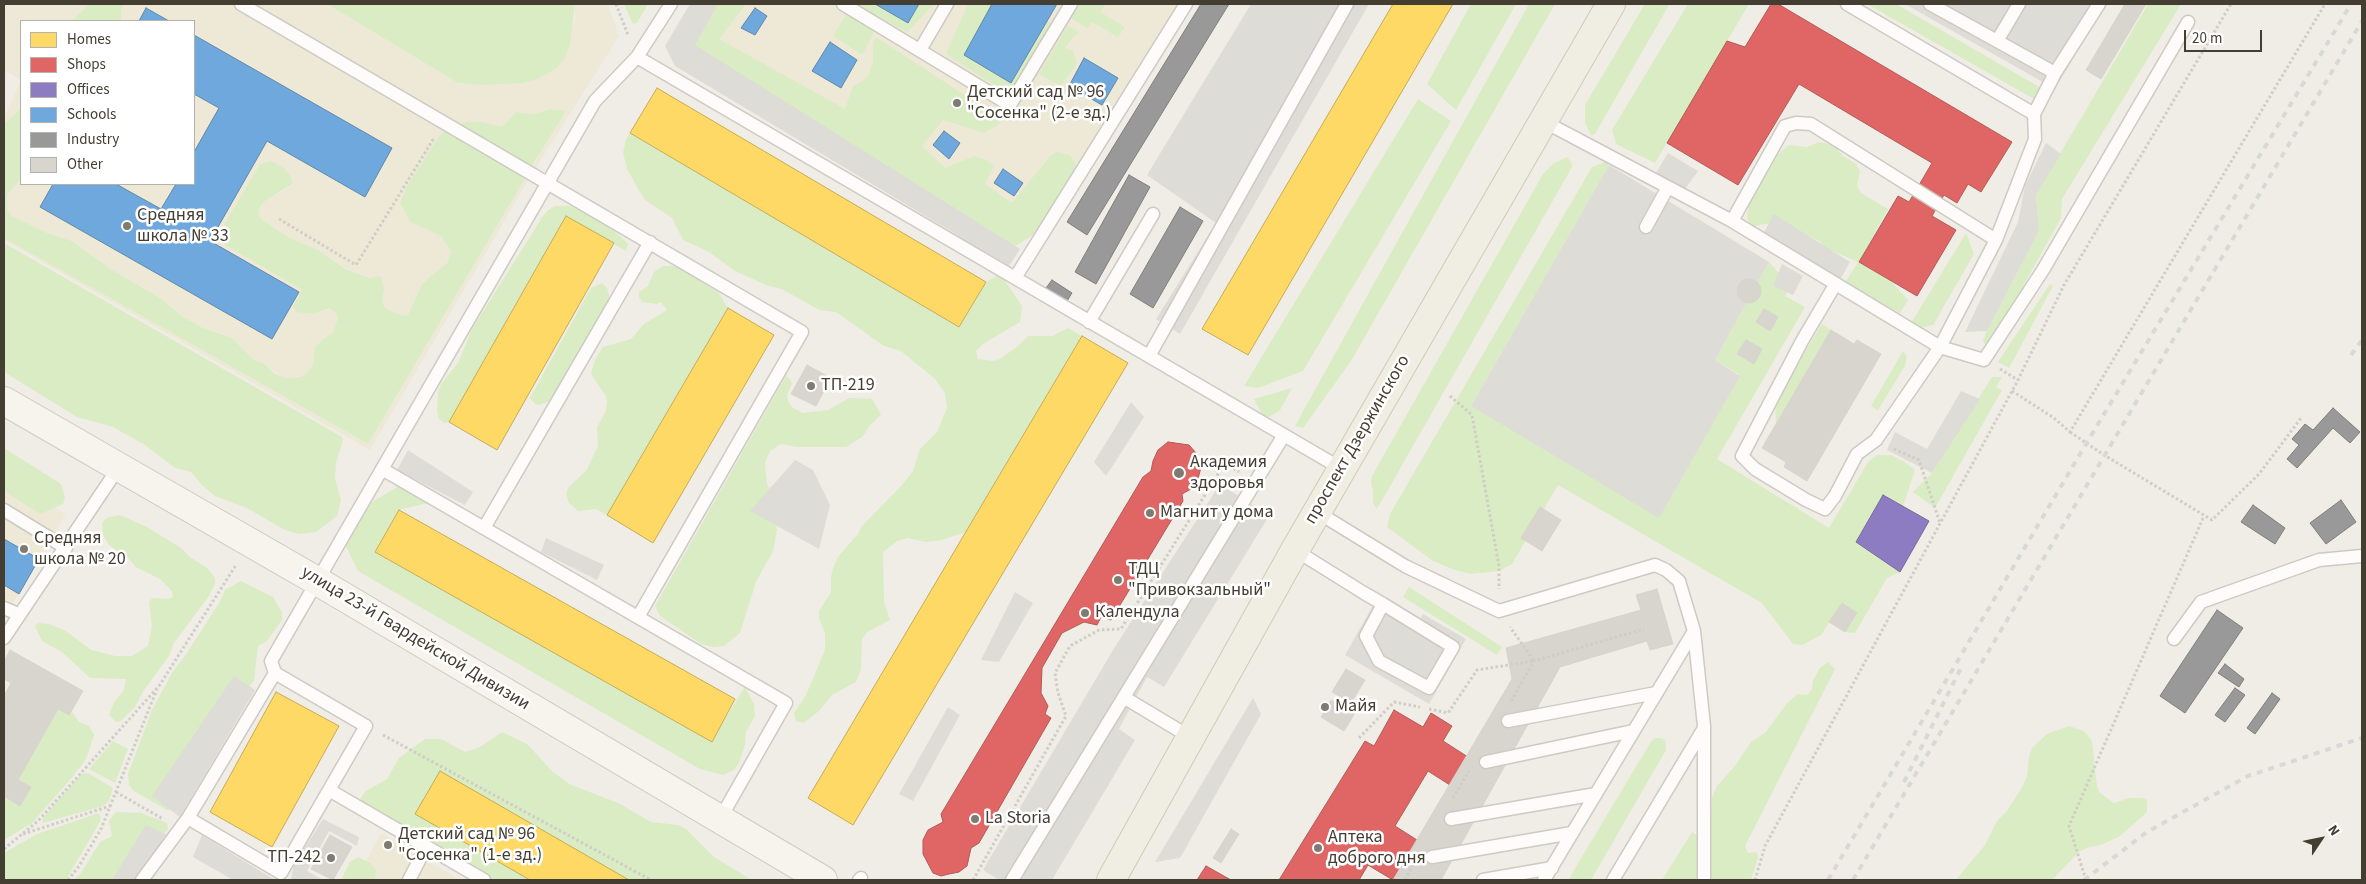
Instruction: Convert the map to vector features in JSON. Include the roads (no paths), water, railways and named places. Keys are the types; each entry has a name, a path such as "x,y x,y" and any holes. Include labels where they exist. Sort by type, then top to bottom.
{"main road":[{"name":"проспект Дзержинского","path":"1111,880 1295,550 1611,4"}],"street":[{"name":"улица 23-й Гвардейской Дивизии","path":"4,401 317,581 823,880"}],"lane":[{"path":"241,4 802,332 638,617"},
{"path":"184,823 281,873 366,726 275,673 271,661 594,100 637,57 671,4"},
{"path":"843,4 1010,105 1071,4"},
{"path":"920,50 947,4"},
{"path":"1014,278 1186,4"},
{"path":"1148,356 1347,4"},
{"path":"1847,4 2034,114"},
{"path":"1997,41 2019,4"},
{"path":"1835,285 1802,341 1742,456 1755,469 1806,500 1825,509 1835,496 1857,454 1876,440 1940,347 1996,240 2035,139 2034,114 2055,73 2099,4"},
{"path":"1937,5 2055,73"},
{"path":"1543,121 1732,222 1940,347 1984,360 2043,270 2188,22"},
{"path":"637,57 1342,469"},
{"path":"1732,222 1785,126 1796,123 1811,124 1996,240"},
{"path":"1646,227 1668,187"},
{"path":"1089,322 1153,214"},
{"path":"484,528 650,242"},
{"path":"1012,880 1284,435"},
{"path":"4,638 18,614 66,548 119,467"},
{"path":"382,469 786,703 720,819"},
{"path":"4,510 66,548"},
{"path":"1317,512 1405,566 1499,612 1655,565 1666,570 1679,581 1694,631 1704,726 1704,880"},
{"path":"1295,550 1383,604 1453,647 1429,688 1379,661 1366,636 1383,604"},
{"path":"2174,639 2200,602 2319,560 2362,556"},
{"path":"4,608 18,614"},
{"path":"1544,880 1694,631"},
{"path":"142,880 184,823 275,673"},
{"path":"1508,721 1656,693"},
{"path":"1125,698 1190,738"},
{"path":"1613,880 1704,726"},
{"path":"1486,762 1633,731"},
{"path":"329,790 484,880"},
{"path":"1451,819 1596,794"},
{"path":"1432,857 1572,833"},
{"path":"409,880 426,847"},
{"path":"1483,880 1552,868"}],"railway":[{"path":"1828,880 2086,444 2351,4"},
{"path":"1853,880 2362,21"},
{"path":"2351,355 2362,340"},
{"path":"1904,782 1961,668"},
{"path":"2084,880 2147,832 2248,776 2362,738"}],"place":[{"name":"Детский сад № 96 \"Сосенка\" (2-е зд.)","path":"957,103"},
{"name":"Средняя школа № 33","path":"127,226"},
{"name":"ТП-219","path":"811,386"},
{"name":"Академия здоровья","path":"1179,473"},
{"name":"Магнит у дома","path":"1150,513"},
{"name":"Средняя школа № 20","path":"24,549"},
{"name":"ТДЦ \"Привокзальный\"","path":"1118,580"},
{"name":"Календула","path":"1085,613"},
{"name":"Майя","path":"1325,707"},
{"name":"La Storia","path":"975,819"},
{"name":"Детский сад № 96 \"Сосенка\" (1-е зд.)","path":"388,845"},
{"name":"Аптека доброго дня","path":"1318,848"},
{"name":"ТП-242","path":"331,858"}]}
